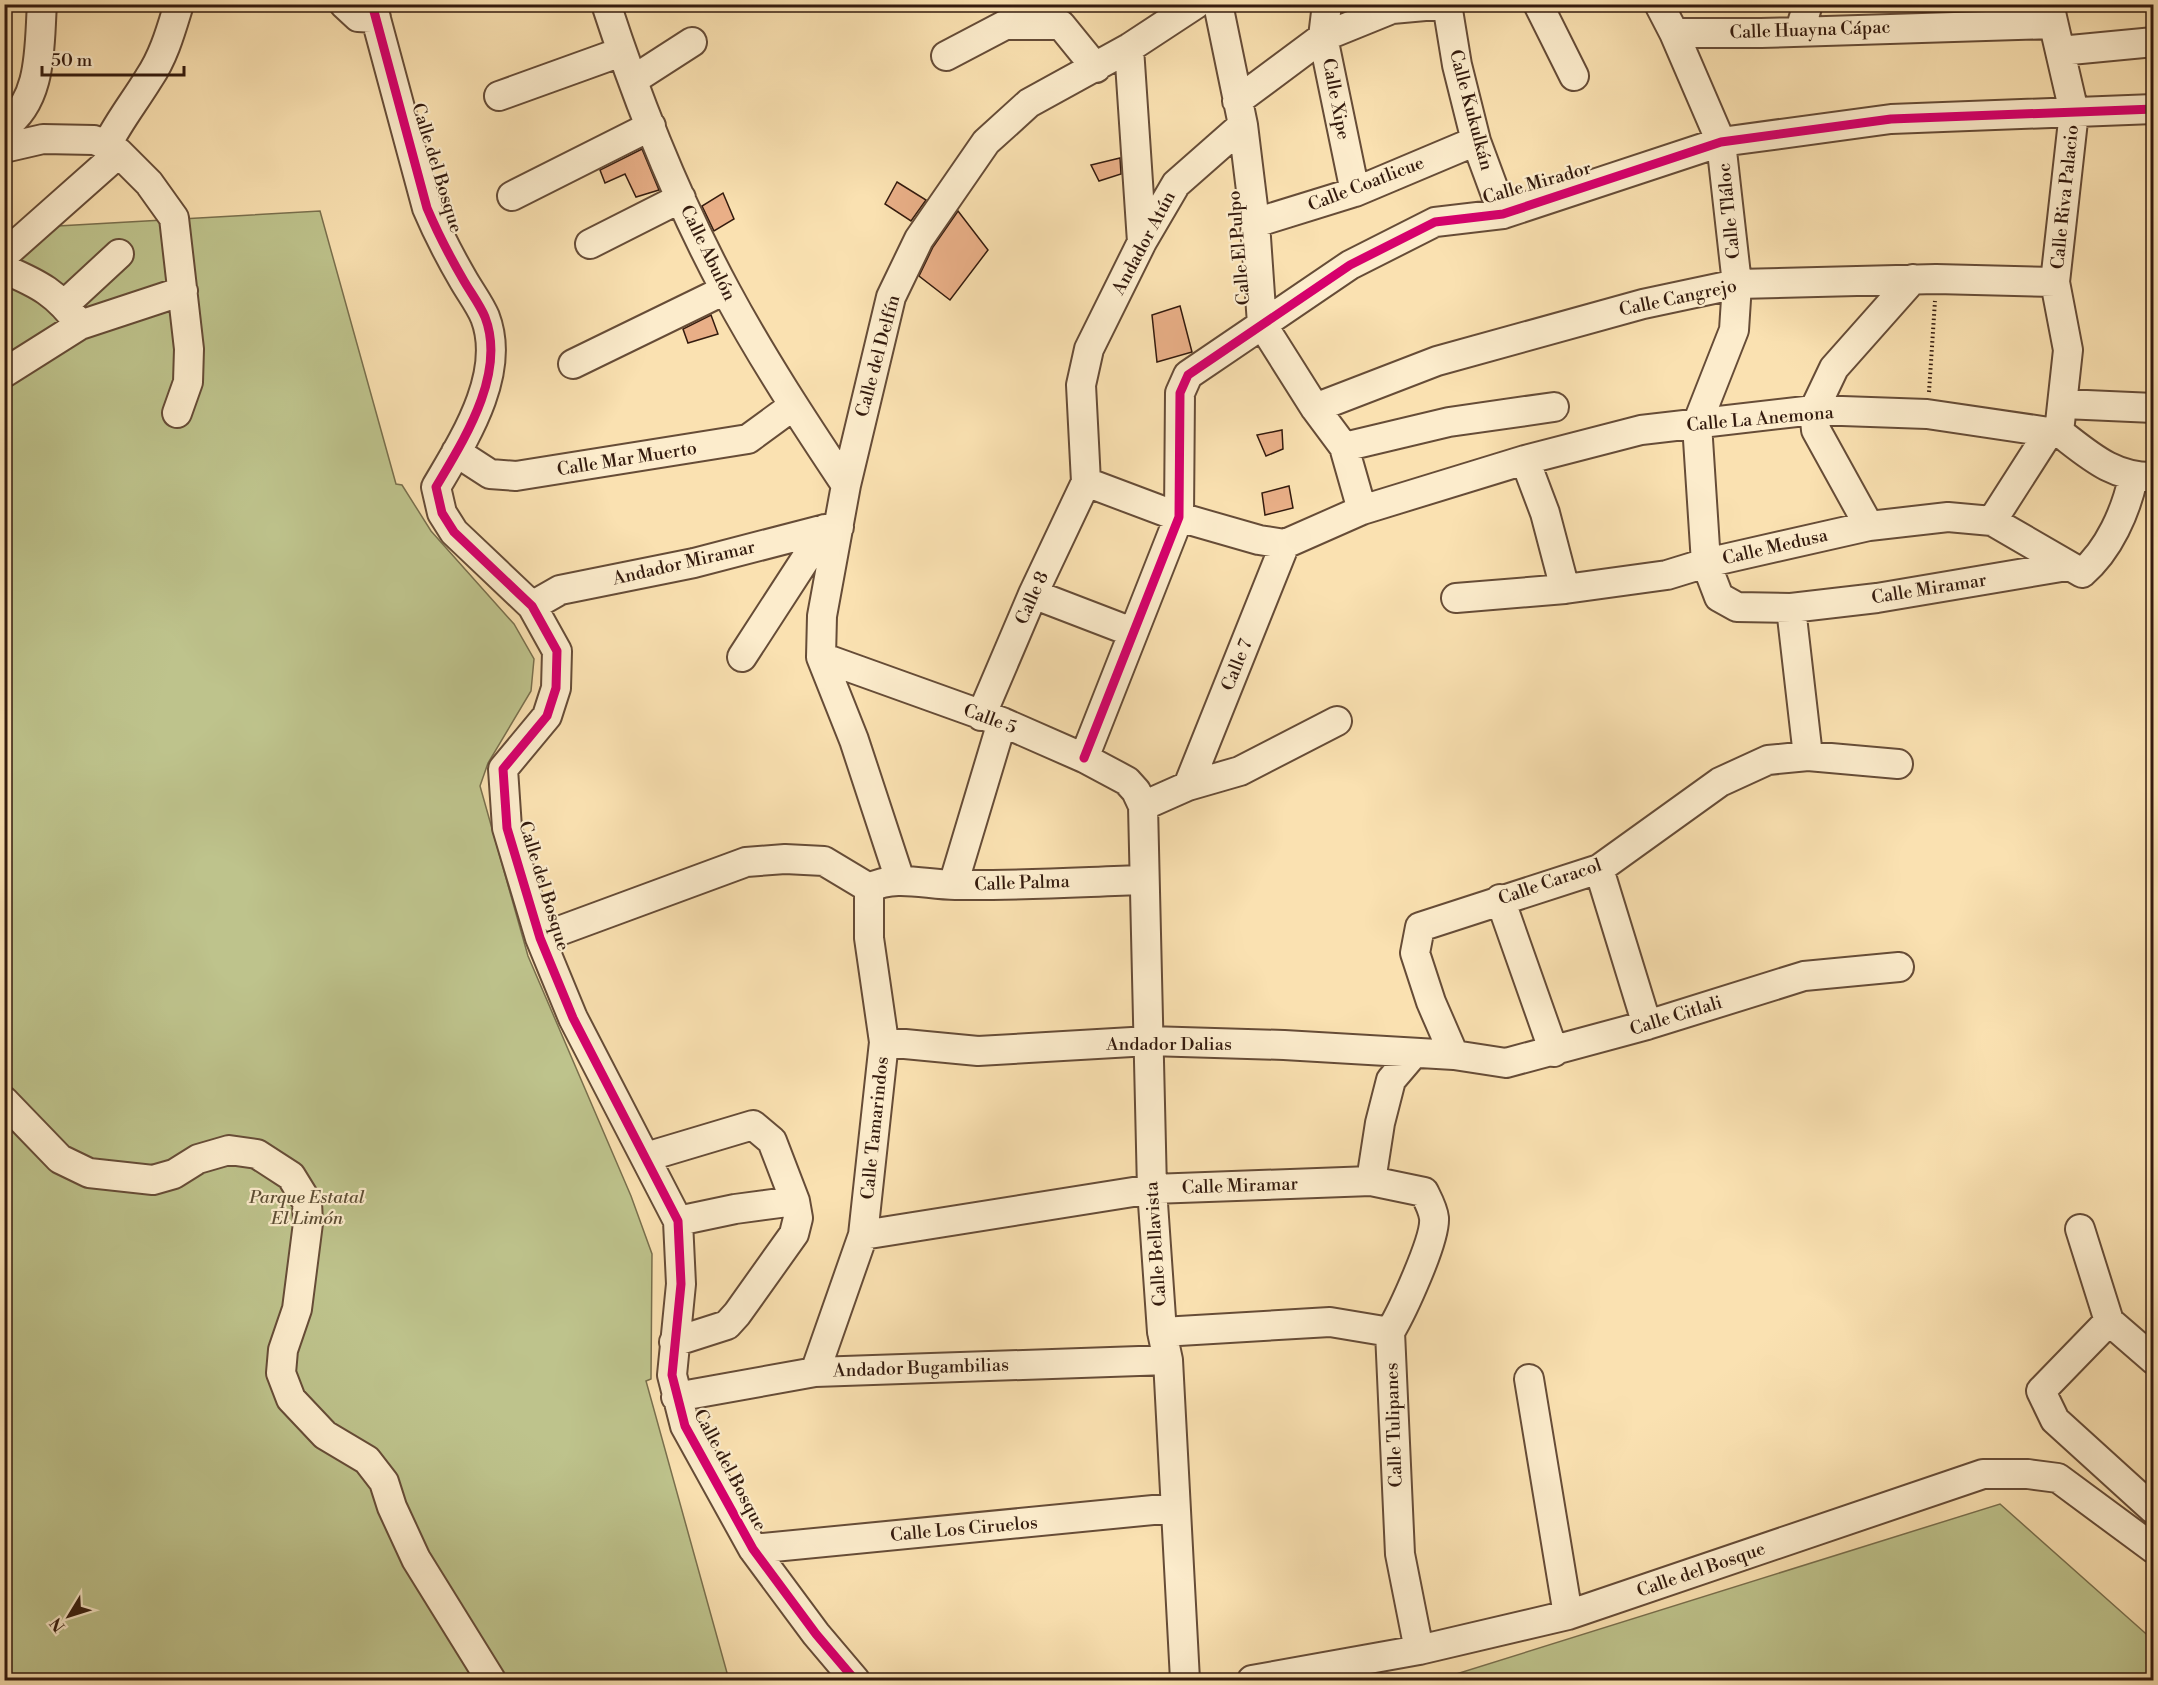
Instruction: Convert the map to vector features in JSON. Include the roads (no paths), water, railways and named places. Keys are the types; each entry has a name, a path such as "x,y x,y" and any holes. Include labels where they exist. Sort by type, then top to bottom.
{"street":[{"path":"4,127 26,102 37,76 42,4"},
{"path":"4,255 106,146 122,115 150,77 167,44 179,4"},
{"path":"344,4 358,17 374,11"},
{"name":"Calle Abulón","path":"606,4 621,52 651,126 681,198 725,290 793,406 846,485"},
{"name":"Calle del Delfín","path":"821,657 822,616 832,528 846,485 891,297 920,239 986,142 1029,103 1096,68 1196,4"},
{"name":"Calle El Pulpo","path":"1218,4 1240,113 1255,223 1262,324 1315,408 1344,447 1362,510"},
{"name":"Calle Xipe","path":"1327,4 1323,37 1355,192"},
{"name":"Andador Atún","path":"1086,482 1081,385 1089,349 1142,242 1176,184 1240,113 1323,37 1392,9 1447,4"},
{"name":"Calle Kukulkán","path":"1447,4 1457,64 1476,141 1503,214"},
{"path":"1538,4 1574,76"},
{"name":"Calle Tláloc","path":"1659,4 1721,142 1737,284 1734,330 1697,424"},
{"name":"Calle del Bosque","path":"374,11 428,208 440,240 485,318 489,366 483,395 456,452 435,487 442,513 454,532 532,606 557,651 556,688 547,716 503,769 507,828 540,938 573,1018 678,1221 681,1284 672,1375 685,1426 753,1549 816,1634 855,1680"},
{"name":"Calle Huayna Cápac","path":"1674,33 1804,17 1981,15 2154,42"},
{"path":"946,56 1005,25 1061,25 1096,68"},
{"name":"Calle Riva Palacio","path":"2054,27 2074,112 2055,282"},
{"path":"633,80 692,42"},
{"path":"1129,48 1142,242"},
{"path":"499,96 621,52"},
{"path":"2074,112 2154,109"},
{"name":"Calle Mirador","path":"1179,517 1180,393 1188,375 1350,265 1435,222 1503,214 1721,142 1892,118 2074,112"},
{"path":"513,196 651,126"},
{"path":"4,148 43,139 106,146 149,183 174,218 189,349 188,382 177,412"},
{"name":"Calle Coatlicue","path":"1255,223 1355,192 1476,141"},
{"path":"591,244 681,198"},
{"path":"4,373 73,314 119,254"},
{"path":"4,269 45,287 73,314"},
{"path":"1869,526 1816,430 1814,410 1834,368 1925,279"},
{"name":"Calle Cangrejo","path":"1315,408 1437,361 1643,304 1737,284 1925,279 2055,282"},
{"path":"1992,520 2054,432 2064,404 2068,350 2055,282"},
{"path":"573,364 725,290"},
{"path":"73,314 183,291"},
{"path":"2064,404 2154,408"},
{"name":"Calle Mar Muerto","path":"456,452 490,474 516,476 748,439 793,406"},
{"path":"1344,447 1449,422 1554,407"},
{"name":"Calle La Anemona","path":"1285,544 1362,510 1525,460 1641,430 1814,410 1927,414 2054,432 2105,467 2143,477"},
{"path":"1697,424 1707,563"},
{"path":"1525,460 1545,513 1565,590"},
{"path":"2074,569 2090,567 2122,517 2143,477"},
{"path":"1086,482 1179,517 1259,540 1285,544"},
{"name":"Calle 8","path":"953,885 992,719 1033,594 1086,482"},
{"path":"1084,758 1179,517"},
{"name":"Calle Medusa","path":"1456,598 1565,590 1667,576 1707,563 1869,526 1948,517 1992,520 2074,569"},
{"path":"742,657 832,528"},
{"name":"Andador Miramar","path":"532,606 560,590 694,563 832,528"},
{"name":"Calle 7","path":"1188,786 1285,544"},
{"name":"Calle Miramar","path":"1707,563 1719,597 1737,607 1791,608 1877,598 2074,569"},
{"path":"1033,594 1132,632"},
{"path":"1791,608 1808,756"},
{"path":"821,657 854,740 883,884"},
{"name":"Calle 5","path":"821,657 992,719 1084,758 1127,781 1143,807"},
{"path":"1143,807 1188,786 1240,771 1337,721"},
{"name":"Calle Caracol","path":"1454,1055 1431,1002 1415,953 1420,927 1500,899 1599,869 1720,782 1768,760 1808,756 1898,764"},
{"name":"Calle Bellavista","path":"1143,807 1152,1189 1162,1332 1168,1359 1174,1508 1185,1680"},
{"path":"540,938 746,862 785,859 824,861 883,884"},
{"path":"1599,869 1647,1025"},
{"name":"Calle Palma","path":"883,884 953,885 1144,880"},
{"name":"Calle Tamarindos","path":"815,1372 863,1235 884,1042 869,938 883,884"},
{"path":"1500,899 1554,1052"},
{"name":"Calle Citlali","path":"1454,1055 1506,1064 1647,1025 1804,976 1899,967"},
{"name":"Andador Dalias","path":"884,1042 978,1051 1149,1041 1454,1055"},
{"path":"1371,1181 1380,1123 1391,1080 1414,1053"},
{"path":"4,1101 60,1159 89,1173 153,1180 174,1174 198,1159 229,1150 257,1154 291,1176 307,1202 308,1222 297,1309 283,1350 281,1373 291,1399 325,1434 368,1460 384,1482 392,1507 416,1559 491,1680"},
{"path":"646,1157 753,1125 772,1141 795,1201 798,1218 794,1234 727,1325 674,1342"},
{"name":"Calle Miramar","path":"863,1235 1152,1189 1371,1181 1424,1192 1434,1221 1422,1261 1401,1314 1390,1332"},
{"path":"678,1221 735,1209 795,1201"},
{"path":"2080,1229 2109,1321 2154,1360"},
{"path":"2109,1321 2041,1390 2055,1419 2153,1508 2131,1531"},
{"path":"1162,1332 1330,1322 1390,1332"},
{"name":"Calle Tulipanes","path":"1390,1332 1400,1554 1419,1650"},
{"name":"Andador Bugambilias","path":"676,1397 815,1372 1168,1359"},
{"path":"1528,1379 1568,1615"},
{"name":"Calle del Bosque","path":"1264,1679 1419,1650 1568,1615 1983,1474 2028,1474 2058,1478 2154,1549"},
{"name":"Calle Los Ciruelos","path":"753,1549 1174,1508"}],"park label":[{"name":"Parque Estatal El Limón","path":"307,1207"}]}
